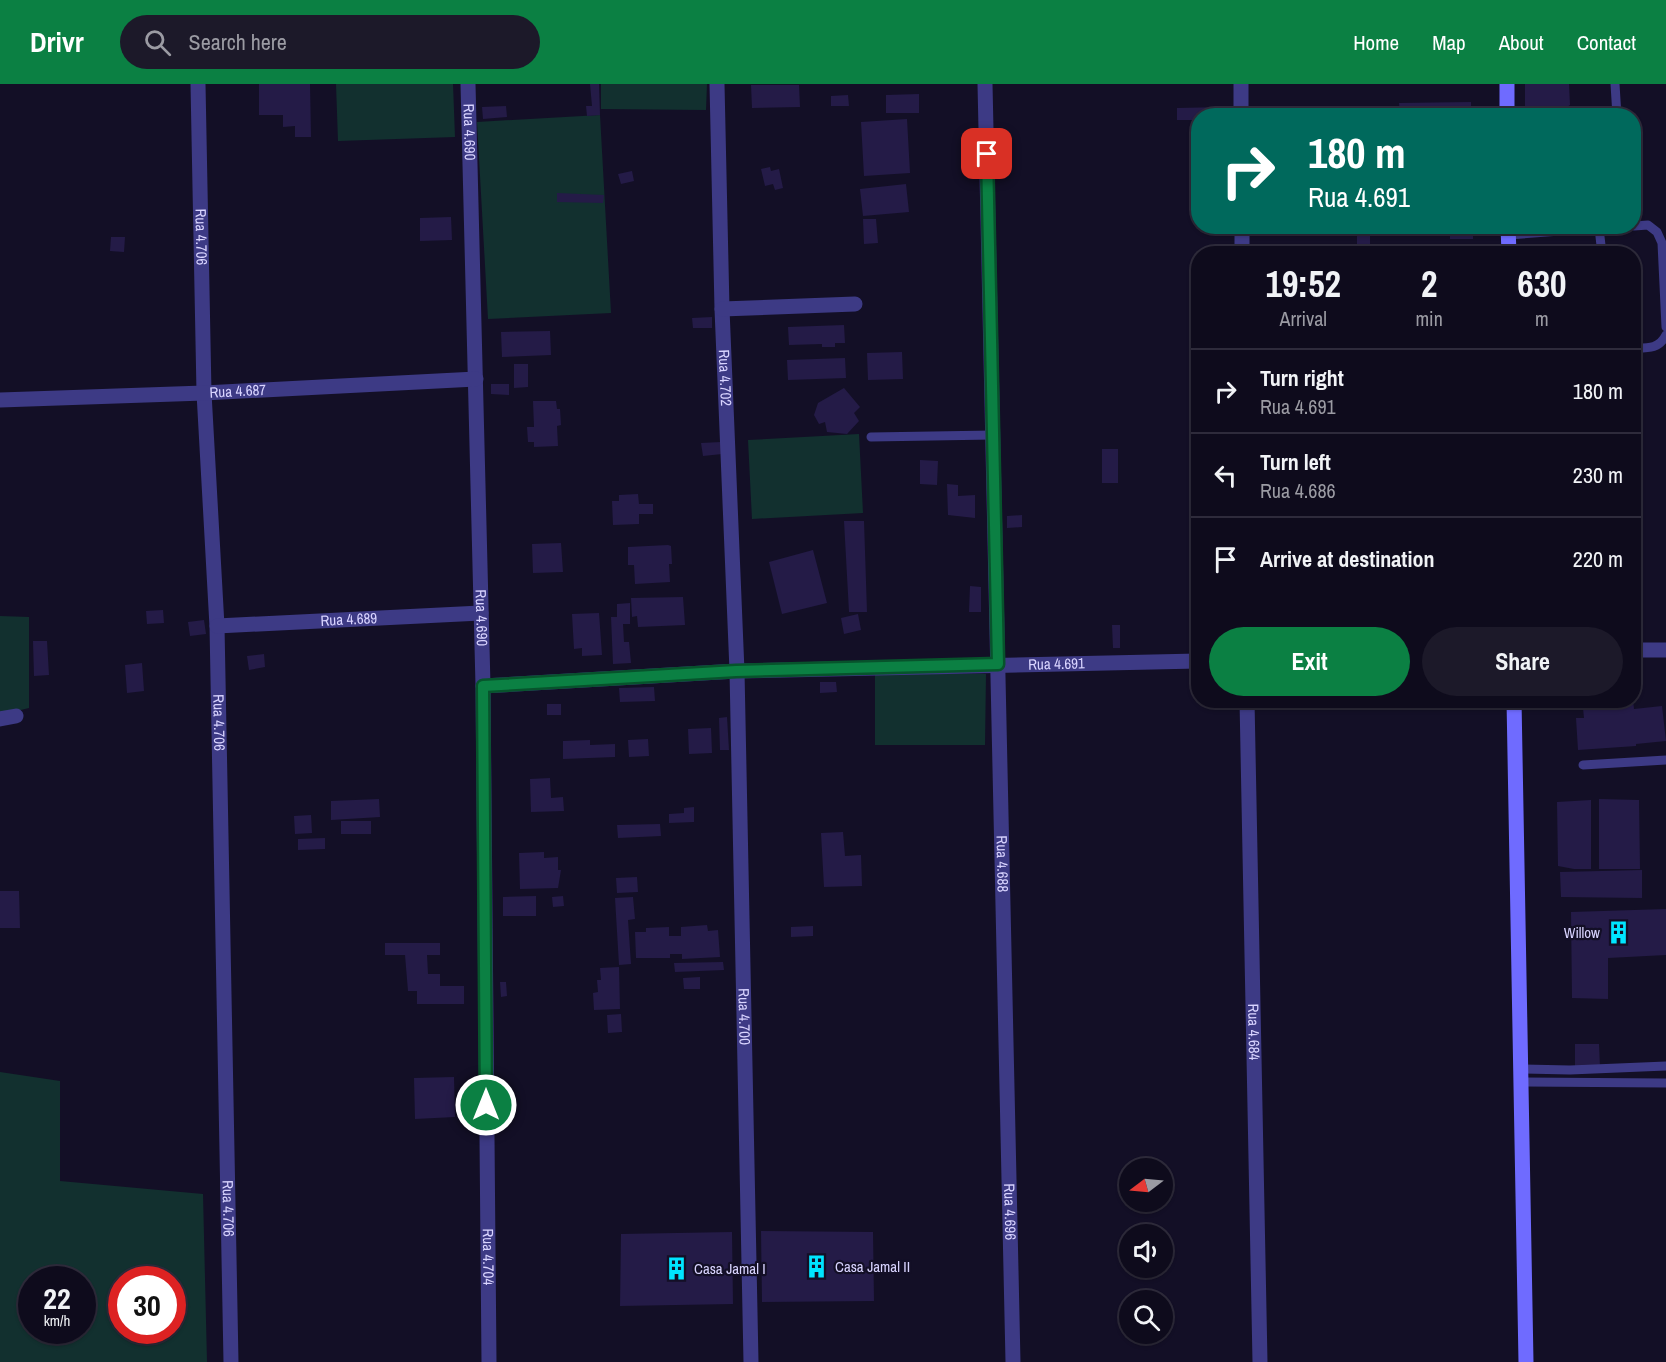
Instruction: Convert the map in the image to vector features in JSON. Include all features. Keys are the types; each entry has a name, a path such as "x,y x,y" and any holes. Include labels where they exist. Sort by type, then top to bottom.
{"main road":[{"path":"1507,84 1507,108"},
{"path":"1514,708 1526,1362"}],"street":[{"name":"Rua 4.706","path":"198,84 204,393 217,626 231,1362"},
{"name":"Rua 4.690","path":"468,84 483,686 486,1152"},
{"name":"Rua 4.702","path":"717,84 722,309 736,671"},
{"name":"Rua 4.688","path":"985,84 1008,1063"},
{"path":"1240,84 1241,108"},
{"path":"722,309 855,304"},
{"name":"Rua 4.687","path":"0,400 204,393 476,379"},
{"name":"Rua 4.689","path":"217,626 481,613"},
{"path":"1641,650 1666,650"},
{"name":"Rua 4.691","path":"483,686 736,671 1191,661"},
{"name":"Rua 4.700","path":"736,671 751,1362"},
{"name":"Rua 4.684","path":"1247,708 1260,1362"},
{"path":"0,719 16,716"},
{"name":"Rua 4.696","path":"1008,1063 1014,1362"},
{"name":"Rua 4.704","path":"486,1152 489,1362"}],"lane":[{"path":"1615,84 1616,108"},
{"path":"1641,226 1648,225 1657,232 1662,243 1666,327"},
{"path":"1641,348 1654,347 1662,343 1666,335"},
{"path":"871,437 993,435"},
{"path":"1583,765 1666,760"},
{"path":"1520,1076 1570,1070 1666,1066"},
{"path":"1520,1076 1666,1083"}],"green space":[{"path":"336,84 453,84 455,137 338,141"},
{"path":"601,84 707,84 706,110 601,109"},
{"path":"600,115 611,313 488,319 477,122"},
{"path":"859,434 863,513 752,519 748,440"},
{"path":"0,616 29,617 29,708 0,715"},
{"path":"875,673 986,674 985,745 875,745"},
{"path":"0,1072 60,1081 60,1181 203,1194 207,1362 0,1362"}],"building":[{"path":"259,84 310,84 311,137 295,137 295,126 283,127 283,115 259,115"},
{"path":"590,84 599,84 600,115 587,116 586,106 592,106"},
{"path":"1525,84 1569,84 1570,105 1567,108 1525,108"},
{"path":"751,85 799,85 800,107 752,108"},
{"path":"919,94 919,113 886,113 886,95"},
{"path":"848,95 849,106 831,106 831,96"},
{"path":"1471,102 1471,108 1399,108 1399,103"},
{"path":"506,106 507,117 483,119 482,107"},
{"path":"1225,107 1191,108 1191,120 1177,120 1177,108"},
{"path":"907,119 910,173 864,176 861,122"},
{"path":"770,167 771,171 779,169 783,188 775,190 773,184 765,186 761,169"},
{"path":"632,171 634,181 621,184 618,174"},
{"path":"906,184 909,212 863,216 860,189"},
{"path":"557,193 604,195 603,203 557,202"},
{"path":"451,217 452,240 420,241 420,218"},
{"path":"863,219 876,219 878,243 864,244"},
{"path":"1450,234 1473,234 1473,239 1450,239"},
{"path":"1357,235 1370,235 1370,246 1357,246"},
{"path":"111,237 125,237 124,252 110,251"},
{"path":"712,317 712,328 693,328 692,318"},
{"path":"844,325 845,343 835,343 835,347 822,347 822,344 789,345 788,327"},
{"path":"550,331 551,355 502,357 501,332"},
{"path":"902,352 903,379 868,380 867,353"},
{"path":"845,358 846,378 788,380 787,360"},
{"path":"514,364 528,364 528,387 514,388"},
{"path":"491,384 509,384 509,395 491,394"},
{"path":"844,388 860,407 854,413 859,421 847,434 827,432 825,422 819,424 814,415 818,403"},
{"path":"533,401 556,401 557,409 560,409 561,425 557,426 558,446 534,447 534,442 528,442 527,427 534,427"},
{"path":"721,442 722,454 703,456 701,443"},
{"path":"1102,449 1118,449 1118,483 1102,483"},
{"path":"920,460 938,461 937,485 920,484"},
{"path":"947,484 958,485 958,496 975,495 975,518 948,515"},
{"path":"638,494 639,504 653,504 653,514 639,514 639,524 613,525 612,501 619,501 619,495"},
{"path":"1022,515 1022,527 1007,528 1007,516"},
{"path":"844,521 864,521 867,612 849,612"},
{"path":"561,543 563,572 533,573 532,544"},
{"path":"671,546 672,564 669,564 670,582 635,584 634,565 628,565 628,547"},
{"path":"813,550 827,603 782,614 769,562"},
{"path":"970,586 981,587 981,612 969,612"},
{"path":"683,597 685,625 638,627 637,616 632,617 631,598"},
{"path":"630,603 630,624 623,624 624,642 629,642 631,663 613,664 611,617 617,617 617,604"},
{"path":"163,610 164,623 147,624 146,611"},
{"path":"599,613 602,655 582,656 582,648 574,649 572,614"},
{"path":"858,614 861,630 844,634 841,618"},
{"path":"204,620 206,634 190,636 188,622"},
{"path":"1112,625 1120,625 1120,648 1113,648"},
{"path":"33,641 47,641 49,675 34,676"},
{"path":"264,654 265,667 249,670 247,656"},
{"path":"142,663 144,691 127,693 125,665"},
{"path":"820,682 836,682 837,692 820,693"},
{"path":"654,687 655,701 620,702 619,688"},
{"path":"547,704 561,704 561,715 547,715"},
{"path":"1662,706 1666,741 1636,744 1636,746 1578,750 1576,718 1584,718 1583,708 1634,709"},
{"path":"727,717 729,750 720,750 719,718"},
{"path":"711,728 712,753 689,754 688,729"},
{"path":"648,739 649,756 629,757 628,740"},
{"path":"590,740 590,745 615,744 615,757 563,759 563,741"},
{"path":"550,778 551,798 563,797 564,811 531,812 530,779"},
{"path":"379,799 380,817 331,820 331,801"},
{"path":"1599,799 1639,800 1640,869 1599,869"},
{"path":"1591,800 1591,869 1558,866 1557,802"},
{"path":"694,807 694,822 669,823 669,814 684,813 684,808"},
{"path":"311,815 312,833 295,834 294,816"},
{"path":"341,821 371,821 371,834 341,834"},
{"path":"660,824 661,836 618,838 617,825"},
{"path":"843,832 845,856 861,855 862,886 824,887 821,833"},
{"path":"325,838 325,849 298,850 298,839"},
{"path":"544,852 544,858 558,857 558,870 561,870 558,888 520,889 519,853"},
{"path":"1642,870 1642,898 1561,897 1560,872"},
{"path":"637,877 638,892 617,893 616,878"},
{"path":"0,891 19,891 20,928 0,928"},
{"path":"536,896 536,916 503,916 503,897"},
{"path":"563,896 564,906 553,907 552,897"},
{"path":"633,897 635,919 628,920 631,964 619,965 615,898"},
{"name":"Willow","path":"1666,909 1666,955 1608,958 1608,999 1572,998 1571,912"},
{"path":"707,925 708,931 718,930 720,957 682,959 682,954 670,954 670,958 636,958 635,932 646,932 646,928 669,927 669,936 681,936 681,927"},
{"path":"813,926 813,936 791,937 791,927"},
{"path":"385,943 440,943 440,955 427,955 428,974 440,974 440,986 464,986 464,1004 417,1004 417,991 408,991 405,955 385,955"},
{"path":"723,962 724,970 675,972 674,963"},
{"path":"619,967 620,1009 594,1010 593,993 598,992 597,980 601,980 600,968"},
{"path":"700,977 700,989 684,989 683,978"},
{"path":"500,982 506,982 507,996 501,997"},
{"path":"621,1014 622,1032 608,1033 607,1015"},
{"path":"1575,1044 1599,1044 1600,1067 1575,1068"},
{"path":"454,1077 455,1117 415,1119 414,1078"},
{"name":"Casa Jamal II","path":"761,1231 873,1232 874,1301 762,1302"},
{"name":"Casa Jamal I","path":"732,1232 733,1304 620,1306 621,1234"}],"place":[{"name":"Willow","path":"1618,933"},
{"name":"Casa Jamal II","path":"817,1267"},
{"name":"Casa Jamal I","path":"676,1269"}],"route":[{"path":"486,1105 483,686 736,671 998,664 987,154"}]}
